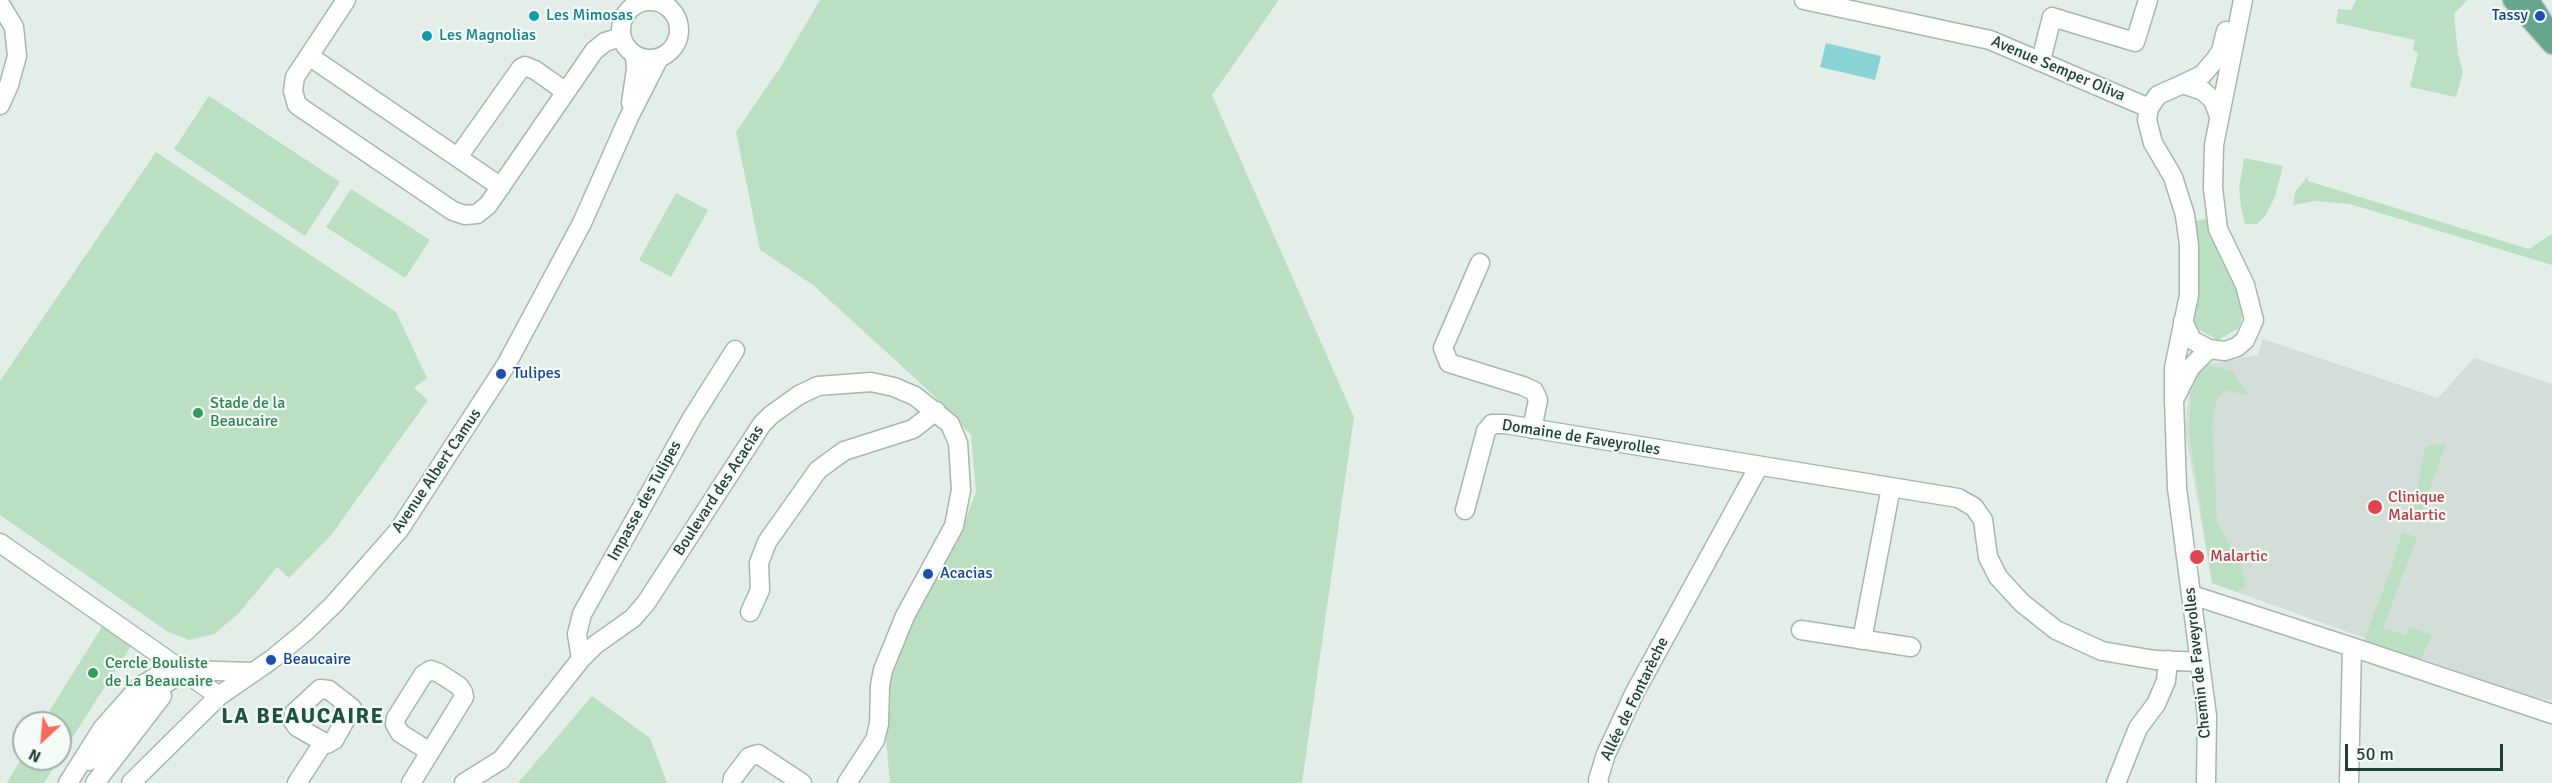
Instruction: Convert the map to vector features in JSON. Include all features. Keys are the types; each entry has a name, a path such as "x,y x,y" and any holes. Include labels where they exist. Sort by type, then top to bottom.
{"main road":[{"path":"2512,0 2552,45"},
{"path":"2530,0 2552,36"}],"street":[{"path":"346,0 295,77 293,91 297,105 459,214 471,215 482,212 599,46 621,37"},
{"path":"679,26 676,17 664,4 639,2 624,16 621,37 628,50 635,56 647,60 659,58 675,46 679,36 682,0"},
{"name":"Avenue Semper Oliva","path":"1804,0 1825,2 1990,40 2149,108"},
{"path":"2041,60 2052,17 2135,42 2148,0"},
{"path":"2149,108 2158,95 2202,75 2221,51 2232,0"},
{"path":"2183,321 2192,340 2209,349 2225,351 2245,340 2254,320 2245,285 2218,229 2212,168 2219,116 2243,0"},
{"path":"0,4 14,27 17,56 9,85 0,105"},
{"path":"309,56 501,187"},
{"name":"Avenue Albert Camus","path":"629,117 636,69 635,56"},
{"name":"Avenue Albert Camus","path":"131,783 219,696 305,632 334,604 399,530 420,501 511,356 582,224 629,117 659,58"},
{"path":"458,158 521,68 525,66 535,70 566,92"},
{"path":"2183,84 2203,91 2213,100 2219,116"},
{"name":"Chemin de Faveyrolles","path":"2149,108 2148,131 2173,177 2185,215 2190,267 2189,295 2174,368 2174,400 2177,489 2207,716 2206,783"},
{"path":"1480,263 1443,348 1449,363 1534,391 1538,400 1533,429"},
{"name":"Chemin de Faveyrolles","path":"2174,400 2190,368 2209,349"},
{"name":"Impasse des Tulipes","path":"581,659 577,627 582,614 692,418 735,350"},
{"name":"Boulevard des Acacias","path":"473,781 501,760 581,659 595,645 633,618 646,603 762,424 780,407 818,386 871,382 894,387 915,396 950,424 958,443 962,473 957,513 948,539 905,616 886,662 880,686 877,732 871,747 848,783"},
{"path":"750,612 759,590 759,563 767,542 818,470 855,446 913,429 936,411"},
{"name":"Domaine de Faveyrolles","path":"1465,510 1486,431 1492,424 1958,498 1974,507 1983,520 1988,557 1998,577 2022,603 2056,630 2102,651 2200,662"},
{"name":"Allée de Fontarèche","path":"1599,783 1606,754 1675,616 1759,466"},
{"path":"1863,640 1891,487"},
{"path":"0,543 185,670 219,696"},
{"path":"2192,595 2552,714"},
{"path":"1801,630 1911,647"},
{"path":"2349,783 2352,647"},
{"path":"2116,783 2138,728 2156,704 2166,681 2168,660"},
{"path":"73,776 102,729 140,686 161,674 185,670 252,672"},
{"path":"95,783 159,699 185,670"},
{"path":"297,783 322,743"},
{"path":"411,783 430,752"},
{"path":"732,783 750,757 758,754 802,783"}],"shaded area":[{"name":"Clinique Malartic","path":"2263,339 2438,398 2474,358 2552,384 2552,700 2526,696 2212,583 2185,430 2189,391 2199,371 2209,364 2258,355"}],"green space":[{"path":"820,0 1279,0 1212,95 1354,417 1302,783 890,783 882,696 904,611 957,543 976,492 971,435 931,393 813,285 760,250 736,132 781,66"},
{"path":"2356,0 2467,0 2454,14 2458,54 2463,72 2456,97 2410,87 2418,53 2413,50 2415,40 2336,23 2338,9 2351,10"},
{"path":"209,96 340,182 305,236 174,149"},
{"name":"Stade de la Beaucaire","path":"156,152 396,312 427,378 414,388 428,400 332,534 289,578 277,567 238,614 214,634 189,640 168,632 0,515 0,381"},
{"path":"2244,158 2283,166 2275,197 2265,216 2257,224 2245,224 2241,207 2239,189"},
{"path":"2308,176 2308,181 2529,249 2552,234 2552,265 2350,204 2315,201 2293,205 2295,192"},
{"path":"351,189 430,240 405,278 326,227"},
{"path":"676,193 708,210 671,277 639,260"},
{"path":"2209,218 2220,257 2239,293 2244,310 2239,328 2218,340 2198,329 2194,318 2192,222"},
{"path":"2211,366 2232,371 2249,396 2226,390 2218,397 2212,422 2217,522 2241,566 2246,587 2237,592 2212,583 2189,431 2191,392 2200,372"},
{"path":"2446,444 2420,516 2413,513 2425,448 2431,445"},
{"path":"2402,532 2417,537 2383,628 2405,635 2410,627 2432,635 2420,661 2364,641"},
{"name":"Cercle Bouliste de La Beaucaire","path":"103,625 131,646 72,738 72,711 49,711"},
{"path":"592,696 650,738 667,783 518,783"},
{"path":"14,771 52,771 44,783 7,783"}],"water":[{"path":"1826,43 1881,56 1875,80 1820,67"}],"place":[{"name":"Les Mimosas","path":"534,16"},
{"name":"Tassy","path":"2540,16"},
{"name":"Les Magnolias","path":"427,36"},
{"name":"Tulipes","path":"501,374"},
{"name":"Stade de la Beaucaire","path":"198,413"},
{"name":"Clinique Malartic","path":"2375,507"},
{"name":"Malartic","path":"2197,557"},
{"name":"Acacias","path":"928,574"},
{"name":"Beaucaire","path":"271,660"},
{"name":"Cercle Bouliste de La Beaucaire","path":"93,673"}],"district":[{"name":"LA BEAUCAIRE","path":"303,717"}]}
